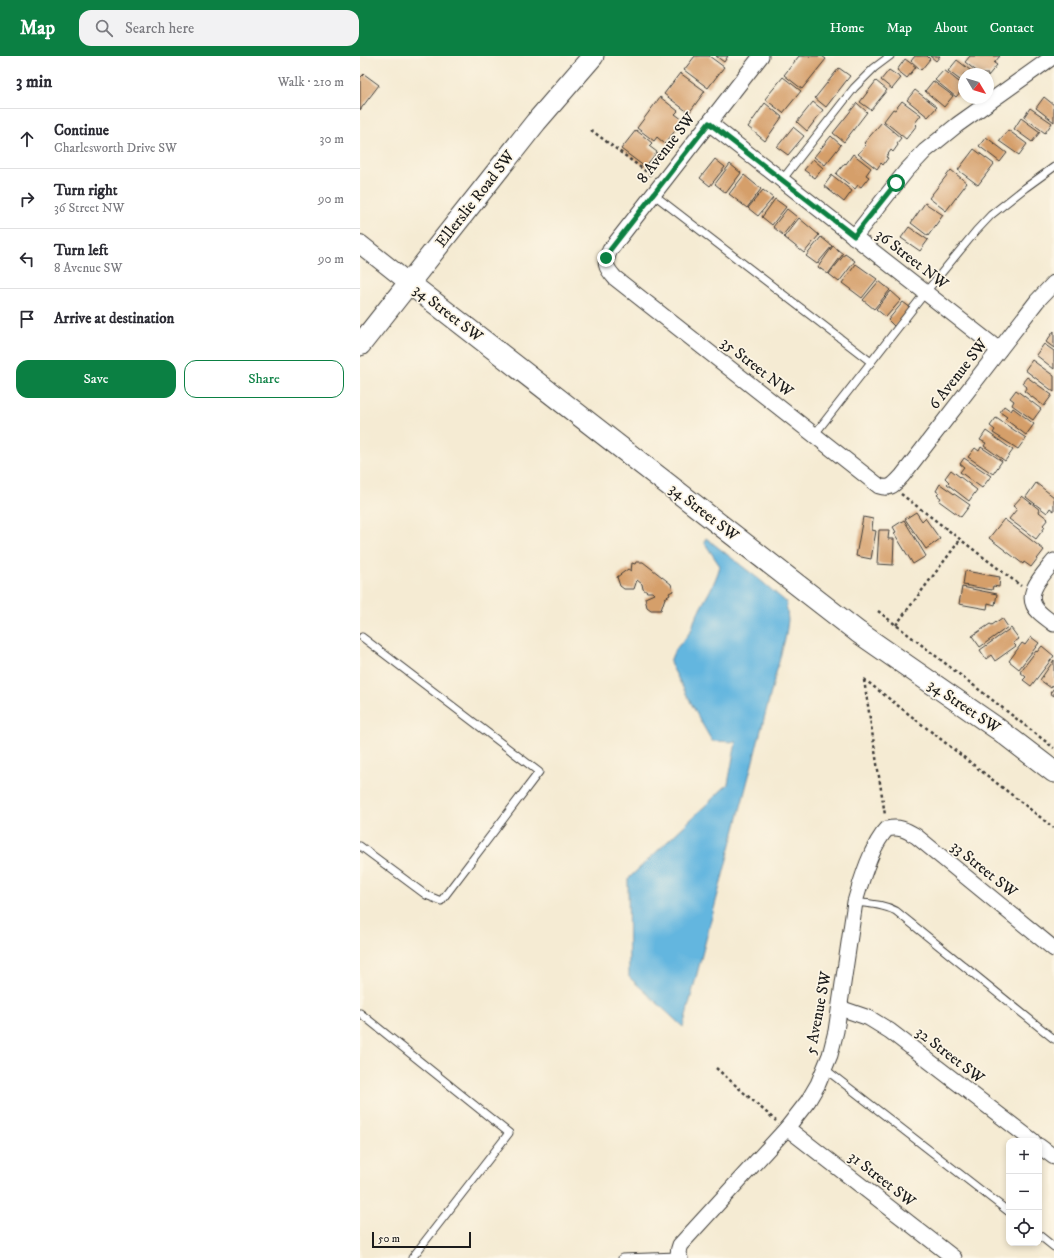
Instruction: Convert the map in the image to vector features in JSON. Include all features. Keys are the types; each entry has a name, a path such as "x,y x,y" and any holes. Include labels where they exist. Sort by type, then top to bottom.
{"main road":[{"name":"Ellerslie Road SW","path":"360,345 536,122 593,56"},
{"name":"34 Street SW","path":"410,283 858,632 998,729 1054,772"}],"street":[{"name":"8 Avenue SW","path":"606,264 606,258 610,250 761,56"},
{"path":"854,236 906,171 930,147 957,125 1054,56"},
{"name":"36 Street NW","path":"709,123 999,350"},
{"name":"34 Street SW","path":"360,244 410,283"},
{"name":"35 Street NW","path":"606,264 609,272 615,278 879,486 886,489 891,487"},
{"name":"6 Avenue SW","path":"891,487 902,476 1037,301 1054,283"},
{"path":"1054,561 1037,581 1033,588 1032,595 1034,605 1038,612 1054,624"},
{"name":"33 Street SW","path":"887,829 898,827 916,836 1054,949"},
{"name":"5 Avenue SW","path":"679,1257 678,1250 680,1245 786,1129 808,1101 818,1084 825,1069 836,1031 855,902 860,883 880,838 887,829"},
{"name":"32 Street SW","path":"840,1008 869,1018 890,1031 1029,1138"},
{"name":"31 Street SW","path":"786,1129 954,1258"},
{"path":"1042,1148 1054,1157"}],"lane":[{"path":"782,180 854,88 874,68 890,56"},
{"path":"814,435 964,245 991,215 1054,167"},
{"path":"657,189 871,362"},
{"path":"360,846 426,895 441,901 539,772 362,637"},
{"path":"855,902 882,905 896,911 1054,1040"},
{"path":"360,1013 509,1133 412,1258"},
{"path":"825,1069 1006,1210"},
{"path":"1042,1237 1054,1247"},
{"path":"622,1258 679,1257"}],"path":[{"path":"591,130 657,189"},
{"path":"891,487 1032,595"},
{"path":"896,625 960,540"},
{"path":"878,612 1054,748"},
{"path":"887,829 864,679 1054,828"},
{"path":"716,1068 786,1129"}],"water":[{"path":"706,538 786,602 788,620 786,635 683,1027 629,977 628,879 728,784 736,742 712,741 670,663 673,654 691,630 715,580 720,566 704,542"}],"building":[{"path":"695,56 709,56 724,67 708,88 684,70"},
{"path":"716,56 728,56 724,62"},
{"path":"799,56 822,56 826,59 802,89 784,75"},
{"path":"915,56 927,56 930,59 921,70 911,61"},
{"path":"930,56 940,56 936,61"},
{"path":"970,56 1000,56 994,63 997,65 994,69 972,68 965,62"},
{"path":"905,59 916,67 907,78 897,70"},
{"path":"957,60 967,68 958,68 958,78 948,71"},
{"path":"839,68 850,76 826,107 815,98"},
{"path":"889,70 901,78 892,89 881,80"},
{"path":"944,70 958,81 958,95 956,97 935,80"},
{"path":"680,73 705,91 689,113 664,94"},
{"path":"364,74 379,85 360,110 360,78"},
{"path":"783,77 801,91 783,113 765,99"},
{"path":"876,81 887,90 871,110 860,102"},
{"path":"933,81 953,96 944,107 925,91"},
{"path":"915,90 937,107 928,117 907,100"},
{"path":"660,97 678,111 675,114 683,120 665,144 657,137 654,141 637,128"},
{"path":"1044,97 1054,105 1054,122 1036,108"},
{"path":"902,101 921,115 915,123 917,125 906,139 884,121 893,109 895,110"},
{"path":"813,102 823,110 807,131 797,122"},
{"path":"765,103 782,117 765,141 748,127"},
{"path":"857,103 867,112 844,142 833,133"},
{"path":"1030,108 1052,123 1045,133 1024,117"},
{"path":"1021,118 1040,132 1032,142 1014,129"},
{"path":"882,122 901,138 893,152 891,150 886,157 888,158 883,165 881,163 877,169 858,154 866,145 864,143"},
{"path":"793,127 804,136 788,155 777,147"},
{"path":"636,130 652,143 649,146 657,152 645,167 621,149"},
{"path":"1008,130 1027,144 1019,155 999,141"},
{"path":"831,136 841,145 825,165 814,157"},
{"path":"986,137 1007,153 1000,162 979,146"},
{"path":"974,149 994,164 978,185 958,170"},
{"path":"853,154 871,168 866,175 869,177 861,187 858,185 855,189 836,174"},
{"path":"715,159 725,167 710,186 700,178"},
{"path":"813,159 823,168 815,178 804,170"},
{"path":"730,164 741,173 726,193 715,184"},
{"path":"951,170 967,183 946,211 929,198"},
{"path":"744,175 761,189 747,208 729,194"},
{"path":"832,175 852,191 844,202 824,186"},
{"path":"763,190 773,198 758,216 748,208"},
{"path":"775,199 786,207 772,225 762,217"},
{"path":"925,203 943,215 928,236 911,223"},
{"path":"787,209 797,217 783,235 773,227"},
{"path":"799,218 819,235 804,253 784,237"},
{"path":"909,227 928,240 920,251 901,238"},
{"path":"821,237 832,246 817,264 806,256"},
{"path":"833,246 843,254 828,274 818,267"},
{"path":"845,254 855,261 839,282 829,274"},
{"path":"856,264 877,279 862,298 842,283"},
{"path":"879,281 890,290 874,309 863,300"},
{"path":"891,291 901,300 886,317 876,309"},
{"path":"903,302 911,308 895,327 888,320"},
{"path":"1054,331 1054,348 1046,342"},
{"path":"1044,344 1054,351 1054,369 1036,355"},
{"path":"1032,360 1054,376 1054,392 1025,370"},
{"path":"1027,377 1052,395 1044,406 1024,391 1027,387 1022,383"},
{"path":"1016,390 1041,409 1033,420 1012,405 1014,401 1010,398"},
{"path":"1004,406 1011,411 1013,408 1034,424 1026,435 1005,419 1007,417 1000,412"},
{"path":"996,418 1026,438 1018,449 993,433 995,430 990,426"},
{"path":"986,431 1013,450 1005,461 984,446 986,443 980,440"},
{"path":"981,447 1002,461 993,474 968,457 975,448 979,451"},
{"path":"964,458 991,476 982,488 960,472 964,467 960,464"},
{"path":"951,470 977,490 969,501 947,484 949,482 945,478"},
{"path":"1036,483 1054,497 1054,511 1050,508 1047,513 1026,497"},
{"path":"940,484 970,505 961,517 939,501 941,498 937,495 939,493 936,491"},
{"path":"1022,496 1040,510 1039,512 1048,519 1043,525 1045,527 1036,539 1009,519 1017,509 1013,506"},
{"path":"916,512 922,521 925,518 940,539 926,549 905,519"},
{"path":"863,517 873,519 872,530 876,531 871,559 856,556"},
{"path":"1004,519 1044,550 1031,567 1024,562 1023,564 989,538"},
{"path":"904,520 926,556 913,564 894,533 896,532 893,527"},
{"path":"879,530 889,530 888,539 894,539 893,565 877,564"},
{"path":"636,562 643,562 671,584 673,591 665,598 661,610 651,610 647,607 645,598 654,594 643,589 642,584 637,580 634,589 624,589 620,586 617,577 628,569 631,571 632,563 635,564"},
{"path":"965,571 1000,577 999,587 993,586 992,590 963,585"},
{"path":"962,587 997,594 995,605 988,603 987,609 959,604"},
{"path":"1002,618 1008,627 980,647 972,636"},
{"path":"1011,628 1019,639 1013,643 1016,646 995,661 991,655 986,659 980,650"},
{"path":"1031,637 1039,643 1019,669 1009,661 1022,643 1025,645"},
{"path":"1042,646 1054,656 1031,686 1023,680 1026,677 1020,672 1036,651 1037,652"},
{"path":"1054,660 1054,683 1051,688 1040,680"},
{"path":"1054,688 1054,696 1050,693"}],"route":[{"path":"606,258 610,250 709,123 854,236 896,183"}]}
